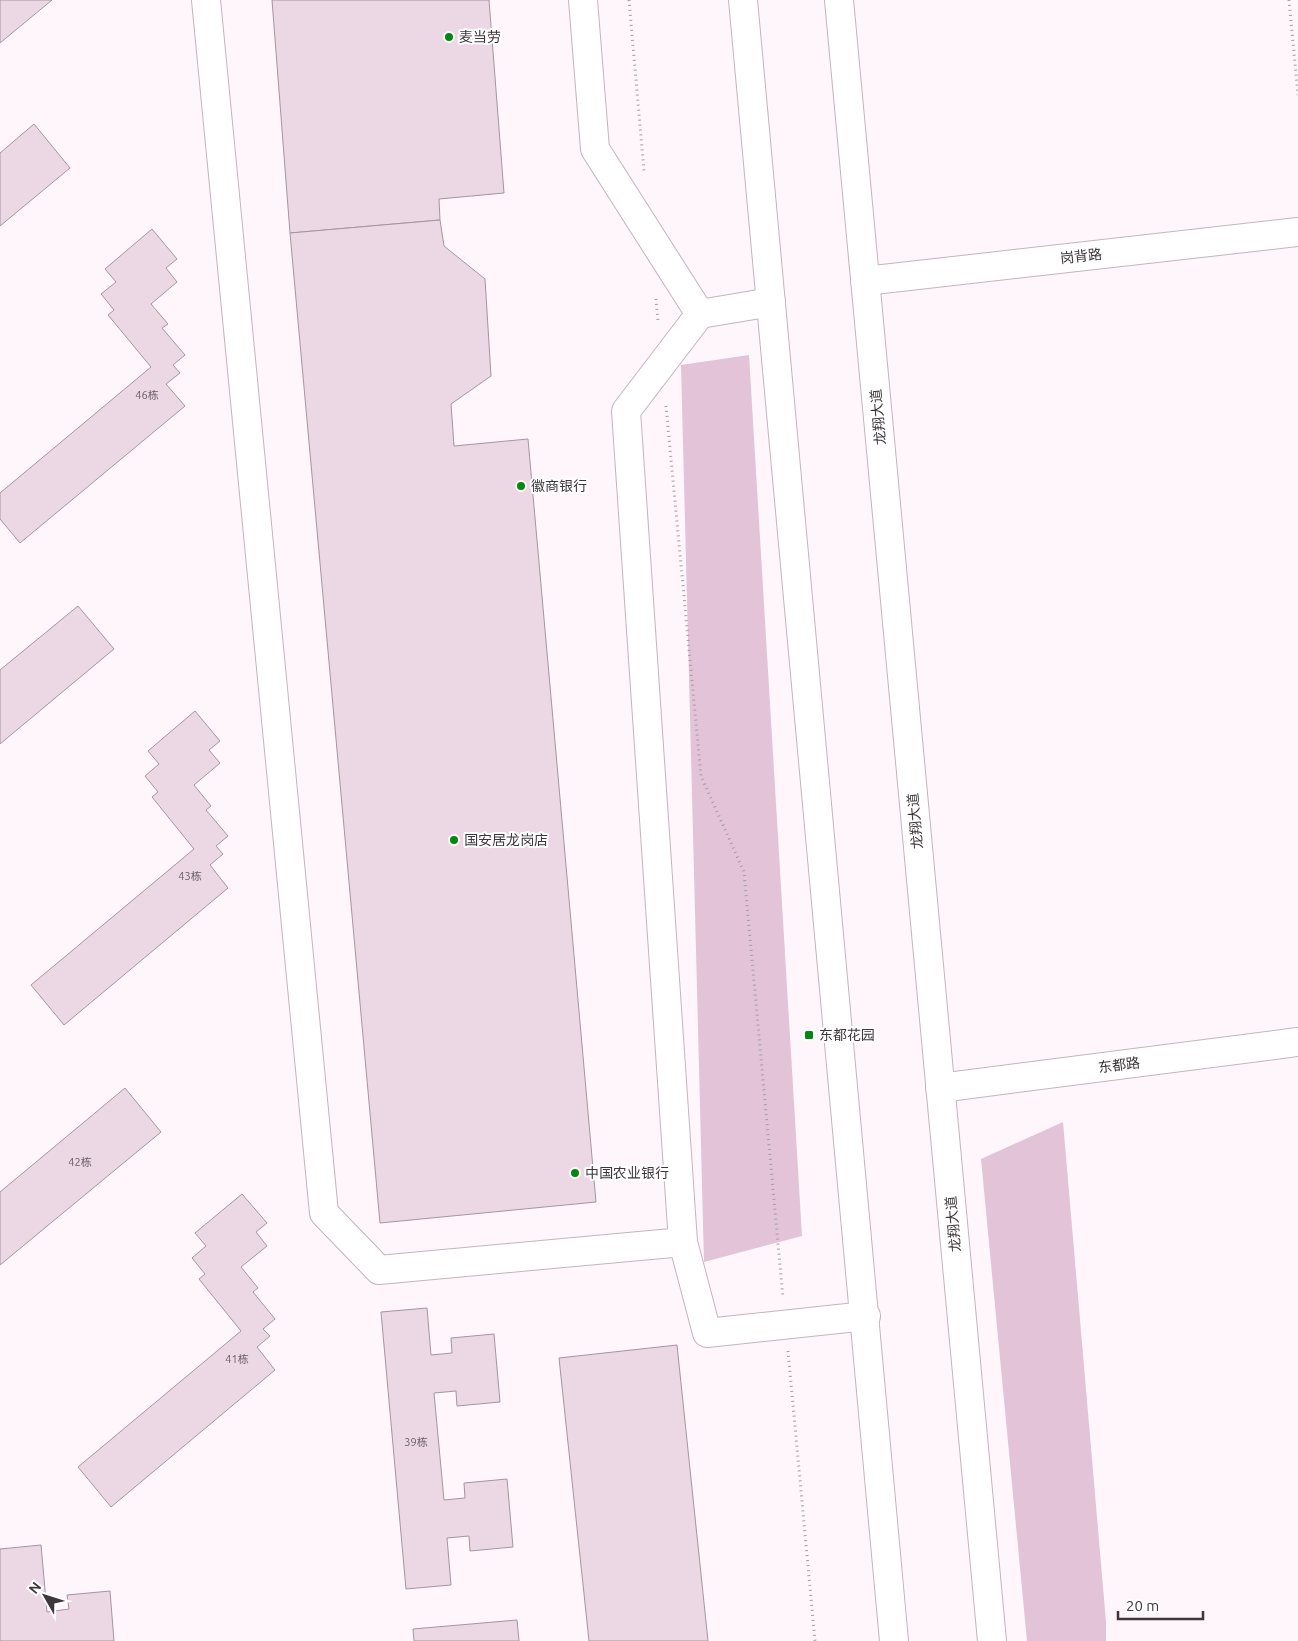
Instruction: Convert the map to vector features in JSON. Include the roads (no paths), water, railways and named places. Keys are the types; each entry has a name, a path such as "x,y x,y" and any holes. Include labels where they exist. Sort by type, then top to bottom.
{"main road":[{"path":"206,0 324,1214 378,1270 683,1242"},
{"path":"583,0 594,149 700,314"},
{"path":"743,0 866,1316 894,1641"},
{"name":"龙翔大道","path":"838,0 992,1641"},
{"name":"岗背路","path":"865,281 1298,232"},
{"path":"771,302 700,314 626,410 683,1242 706,1333 866,1316"},
{"name":"东都路","path":"940,1088 1298,1042"}],"place":[{"name":"麦当劳","path":"449,37"},
{"name":"徽商银行","path":"521,486"},
{"name":"国安居龙岗店","path":"454,840"},
{"name":"东都花园","path":"809,1035"},
{"name":"中国农业银行","path":"575,1173"}]}
